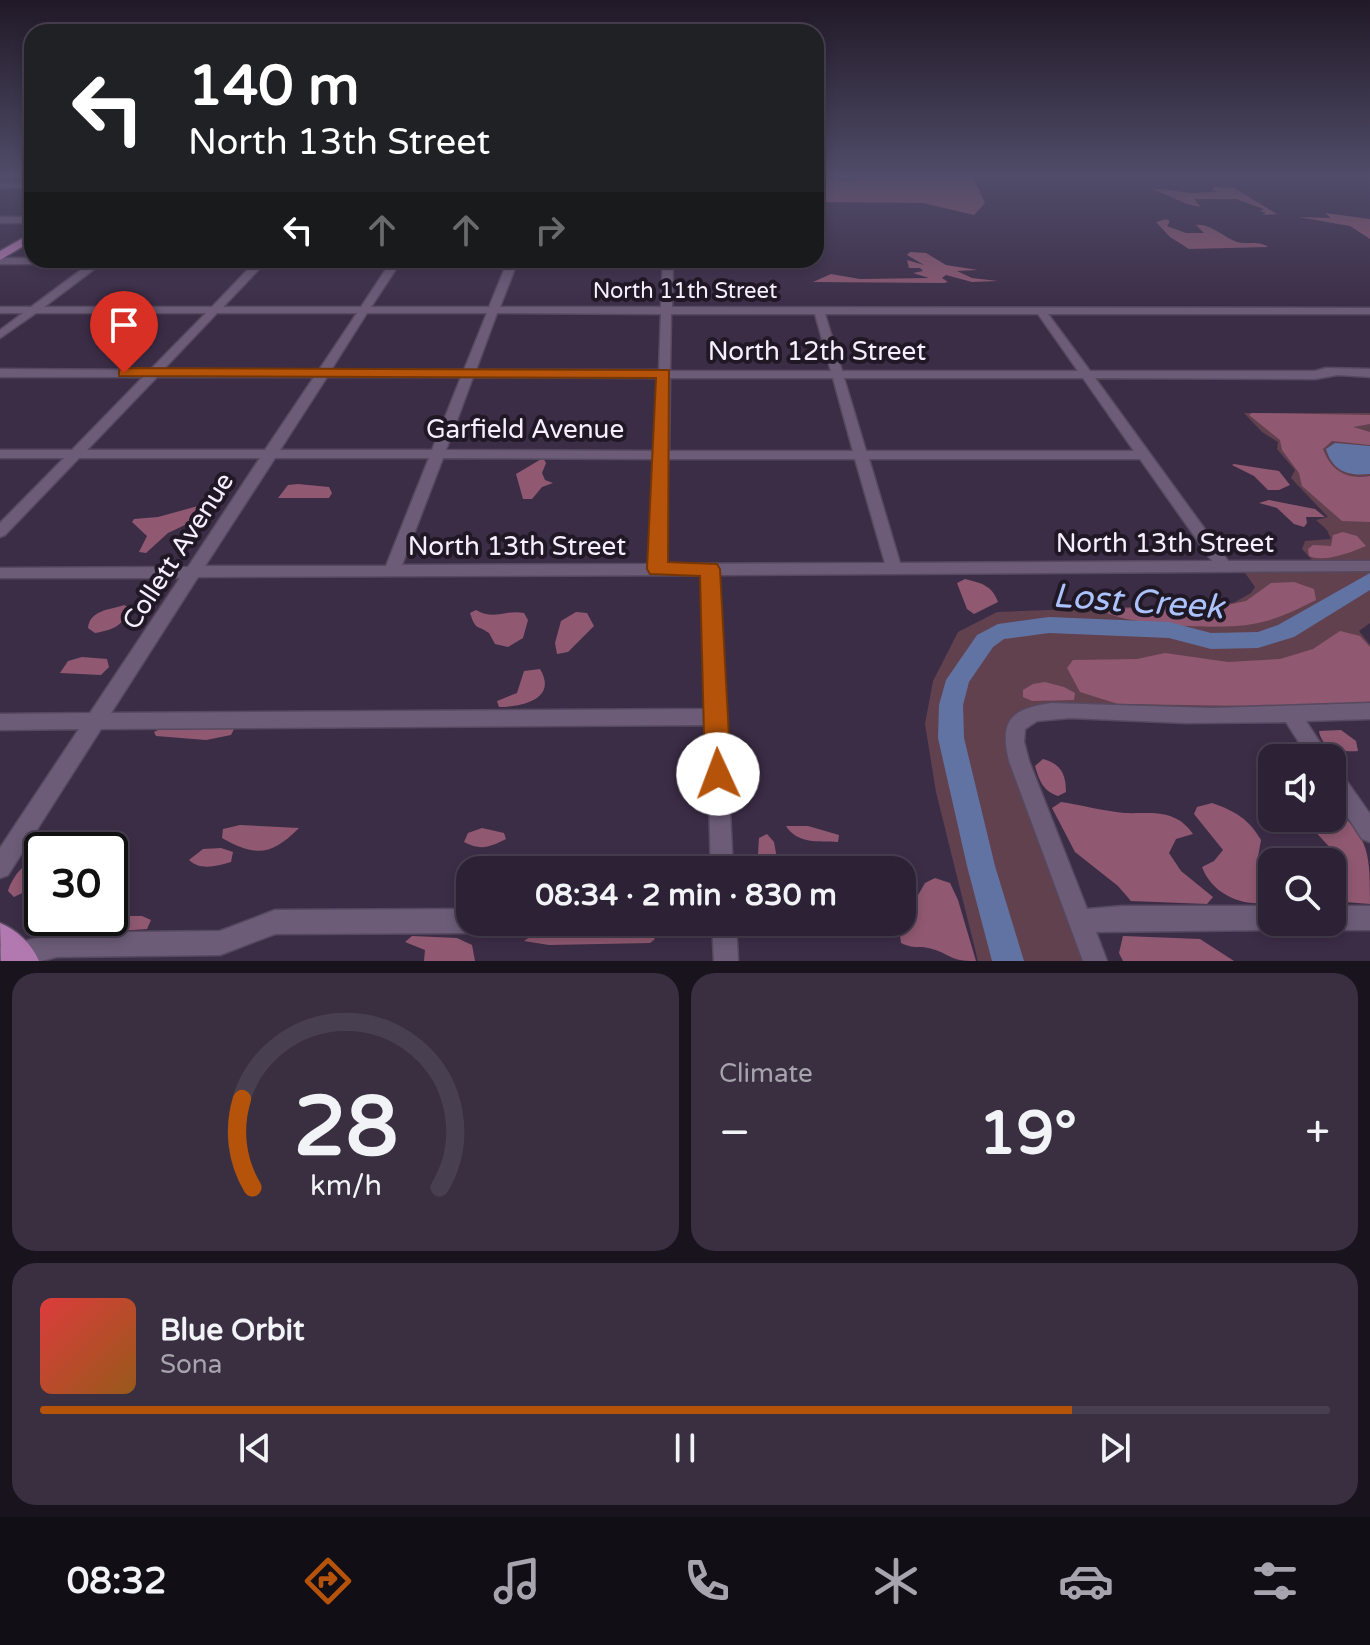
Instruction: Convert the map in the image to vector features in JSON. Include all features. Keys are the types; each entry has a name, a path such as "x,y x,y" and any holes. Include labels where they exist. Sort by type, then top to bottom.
{"main road":[{"path":"0,258 24,242"}],"street":[{"path":"0,220 24,220"},
{"path":"0,258 24,258"},
{"path":"0,335 89,268"},
{"path":"0,532 254,268"},
{"name":"Collett Avenue","path":"0,867 392,268"},
{"path":"392,571 510,268"},
{"path":"658,569 668,268"},
{"name":"North 11th Street","path":"0,310 1370,311"},
{"path":"819,311 894,568"},
{"path":"1041,311 1224,567"},
{"name":"North 12th Street","path":"0,373 1370,373"},
{"name":"Garfield Avenue","path":"0,454 661,452 1145,455"},
{"name":"North 13th Street","path":"0,573 1370,566"},
{"path":"710,569 721,856"},
{"path":"1095,961 1019,761 1015,744 1016,724 1029,714 1043,712 1291,714 1370,711"},
{"path":"1291,714 1311,744"},
{"path":"0,722 716,717"},
{"path":"1346,797 1370,832"},
{"path":"1080,921 1258,918"},
{"path":"1346,918 1370,918"},
{"path":"10,953 57,945 220,943 275,922 456,921"},
{"path":"725,936 726,961"}],"shaded area":[{"path":"1168,220 1170,221 1167,226 1186,233 1204,233 1196,225 1202,225 1237,242 1268,247 1189,249 1170,237 1156,222"},
{"path":"1314,220 1370,220 1370,239 1350,226"},
{"path":"910,252 926,253 946,265 978,270 957,271 972,278 998,281 972,282 946,275 942,278 948,282 944,283 813,282 831,274 860,279 929,278 913,273 923,271 920,268 909,268 907,260 924,265 907,255"},
{"path":"1244,413 1370,413 1370,561 1313,561 1302,549 1305,541 1331,539 1327,530 1316,520 1328,517 1291,478 1295,470 1277,449 1278,442 1262,432"},
{"path":"1249,415 1370,415 1370,424 1353,427 1370,432 1370,445 1332,441 1323,449 1330,463 1341,472 1354,477 1370,476 1370,522 1342,521 1302,486 1299,473 1282,450 1280,440"},
{"path":"543,458 546,463 542,473 545,480 553,483 542,487 532,499 523,499 516,474"},
{"path":"1234,464 1279,471 1290,485 1279,490 1268,490 1254,476"},
{"path":"288,485 329,487 332,493 329,498 278,498"},
{"path":"1269,500 1315,509 1325,517 1306,517 1304,527 1294,524 1277,508 1259,503"},
{"path":"198,506 187,524 168,533 146,553 139,552 147,536 132,522 134,519 158,517"},
{"path":"1343,532 1357,536 1366,546 1330,557 1309,556 1308,549 1313,545 1331,546 1333,535"},
{"path":"1243,570 1370,572 1370,623 1359,631 1370,645 1370,706 1023,709 1010,721 1087,961 978,961 936,792 925,724 933,681 958,632 997,612 1233,603 1251,593 1255,587"},
{"path":"965,579 989,588 998,602 974,614 967,609 957,583"},
{"path":"1294,582 1314,589 1316,600 1253,624 1220,627 1152,623 1101,610 1227,605 1246,601 1271,583"},
{"path":"124,605 130,608 117,626 95,633 88,628 96,614"},
{"path":"476,610 489,615 524,613 528,620 523,638 508,647 495,644 489,633 474,622 470,613"},
{"path":"576,612 587,613 594,626 568,652 557,654 555,643 561,621"},
{"path":"1340,631 1360,636 1370,647 1370,703 1253,706 1118,704 1080,692 1067,668 1073,660 1137,659 1165,653 1228,662 1280,659 1313,649"},
{"path":"82,657 107,659 109,667 101,675 60,673 68,661"},
{"path":"540,669 544,679 541,694 527,703 499,707 497,701 517,693 524,671"},
{"path":"1045,682 1075,693 1074,700 1032,701 1023,697 1023,690"},
{"path":"160,729 234,729 231,735 206,740 156,736 154,732"},
{"path":"1341,730 1356,741 1358,751 1346,750 1346,744 1326,744 1319,731"},
{"path":"1043,759 1061,771 1066,792 1058,796 1042,784 1035,766"},
{"path":"1061,802 1116,812 1162,814 1178,820 1193,834 1176,839 1169,853 1181,871 1213,897 1207,904 1131,901 1118,886 1075,852 1052,808"},
{"path":"1212,803 1228,809 1252,826 1261,840 1258,848 1258,903 1230,897 1207,877 1202,867 1214,861 1223,850 1194,814 1197,807"},
{"path":"1346,818 1365,848 1370,904 1346,902 1346,848 1330,848 1316,832 1346,832"},
{"path":"240,825 299,828 280,844 254,851 222,838 223,829"},
{"path":"786,826 808,826 839,835 838,842 802,839"},
{"path":"482,828 504,833 506,839 485,847 464,842 468,833"},
{"path":"767,834 774,842 776,856 758,856 759,838"},
{"path":"221,848 233,852 231,862 204,867 189,860 203,849"},
{"path":"24,867 24,892 14,897 8,891"},
{"path":"935,878 950,883 976,961 955,959 932,949 901,943 900,936 916,936 916,899 925,883"},
{"path":"128,916 151,920 147,929 128,930"},
{"path":"412,936 457,938 472,945 475,961 424,961 425,950 405,942"},
{"path":"531,936 652,936 655,939 650,943 549,945 524,941"},
{"path":"1123,936 1200,939 1234,961 1123,961 1119,953"}],"water":[{"path":"1335,443 1370,446 1370,474 1348,473 1337,468 1326,449"}],"waterway":[{"name":"Lost Creek","path":"1008,961 981,866 951,738 951,705 958,680 985,641 998,632 1049,625 1169,630 1211,641 1258,640 1286,631 1370,580"}],"route":[{"path":"124,373 664,373 658,569 710,569 718,774"}]}
